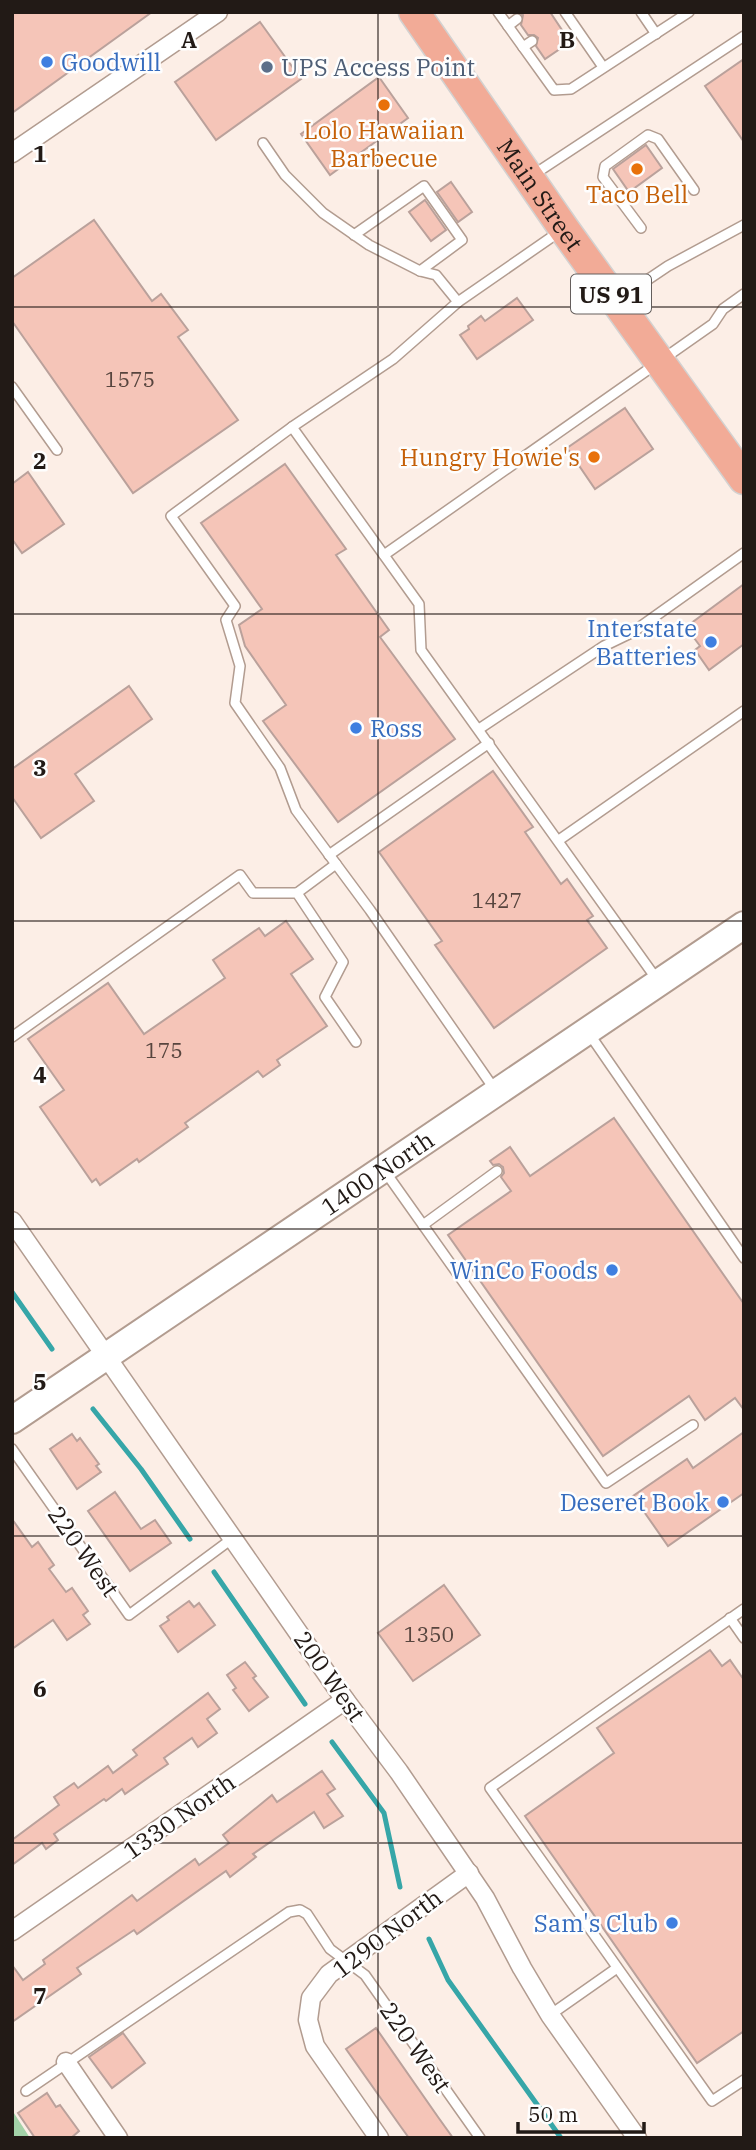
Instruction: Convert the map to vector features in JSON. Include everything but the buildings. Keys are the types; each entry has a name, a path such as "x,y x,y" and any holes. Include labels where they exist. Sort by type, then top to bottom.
{"main road":[{"name":"Main Street","path":"414,12 564,229 744,479"},
{"name":"1400 North","path":"12,1420 744,925"}],"street":[{"path":"12,153 218,12"},
{"name":"200 West","path":"12,1221 469,1874 550,2015 637,2138"},
{"name":"1330 North","path":"12,1931 345,1700"},
{"name":"1290 North","path":"379,2138 315,2046 308,2020 311,1998 329,1975 469,1874"},
{"path":"66,2062 118,2138"}],"lane":[{"path":"498,12 554,90 571,89 690,12"},
{"path":"641,12 656,34"},
{"path":"557,23 566,14 603,67"},
{"path":"508,26 517,19"},
{"path":"528,178 744,36"},
{"path":"523,47 533,41"},
{"path":"641,228 603,177 605,166 648,135 658,139 694,190"},
{"path":"263,144 285,176 323,213 369,245 420,271 436,275 458,302"},
{"path":"355,235 424,186 462,240 420,271"},
{"path":"616,301 668,266 744,225"},
{"path":"496,1092 296,810 280,768 234,703 240,666 226,620 235,606 171,516 292,427 393,359 458,302 564,229"},
{"path":"384,555 713,324 723,309 744,294"},
{"path":"12,387 57,450"},
{"path":"292,427 419,604 421,650 659,982"},
{"path":"479,729 604,646 633,632 744,553"},
{"path":"559,840 744,711"},
{"path":"329,855 489,743"},
{"path":"12,1037 240,875 253,893 296,893 336,864"},
{"path":"296,893 343,961 325,998 356,1042"},
{"path":"587,1030 744,1258"},
{"path":"383,1169 606,1483 693,1425"},
{"path":"423,1225 497,1171"},
{"name":"220 West","path":"12,1449 129,1615 233,1538"},
{"path":"744,1609 490,1788 712,2101 744,2080"},
{"path":"730,1618 744,1638"},
{"name":"220 West","path":"26,2091 289,1912 300,1910 307,1914 330,1949 365,1975 480,2138"},
{"path":"550,2015 617,1968"}],"green space":[{"path":"12,2110 30,2138 12,2138"}],"waterway":[{"path":"12,1292 52,1349"},
{"path":"93,1409 141,1469 190,1539"},
{"path":"214,1572 305,1704"},
{"path":"332,1742 384,1813 400,1887"},
{"path":"429,1939 448,1980 561,2138"}],"place":[{"name":"Goodwill","path":"47,62"},
{"name":"UPS Access Point","path":"267,67"},
{"name":"Lolo Hawaiian Barbecue","path":"384,105"},
{"name":"Taco Bell","path":"637,169"},
{"name":"Hungry Howie's","path":"594,457"},
{"name":"Interstate Batteries","path":"711,642"},
{"name":"Ross","path":"356,728"},
{"name":"WinCo Foods","path":"612,1270"},
{"name":"Deseret Book","path":"723,1502"},
{"name":"Sam's Club","path":"672,1923"}]}
